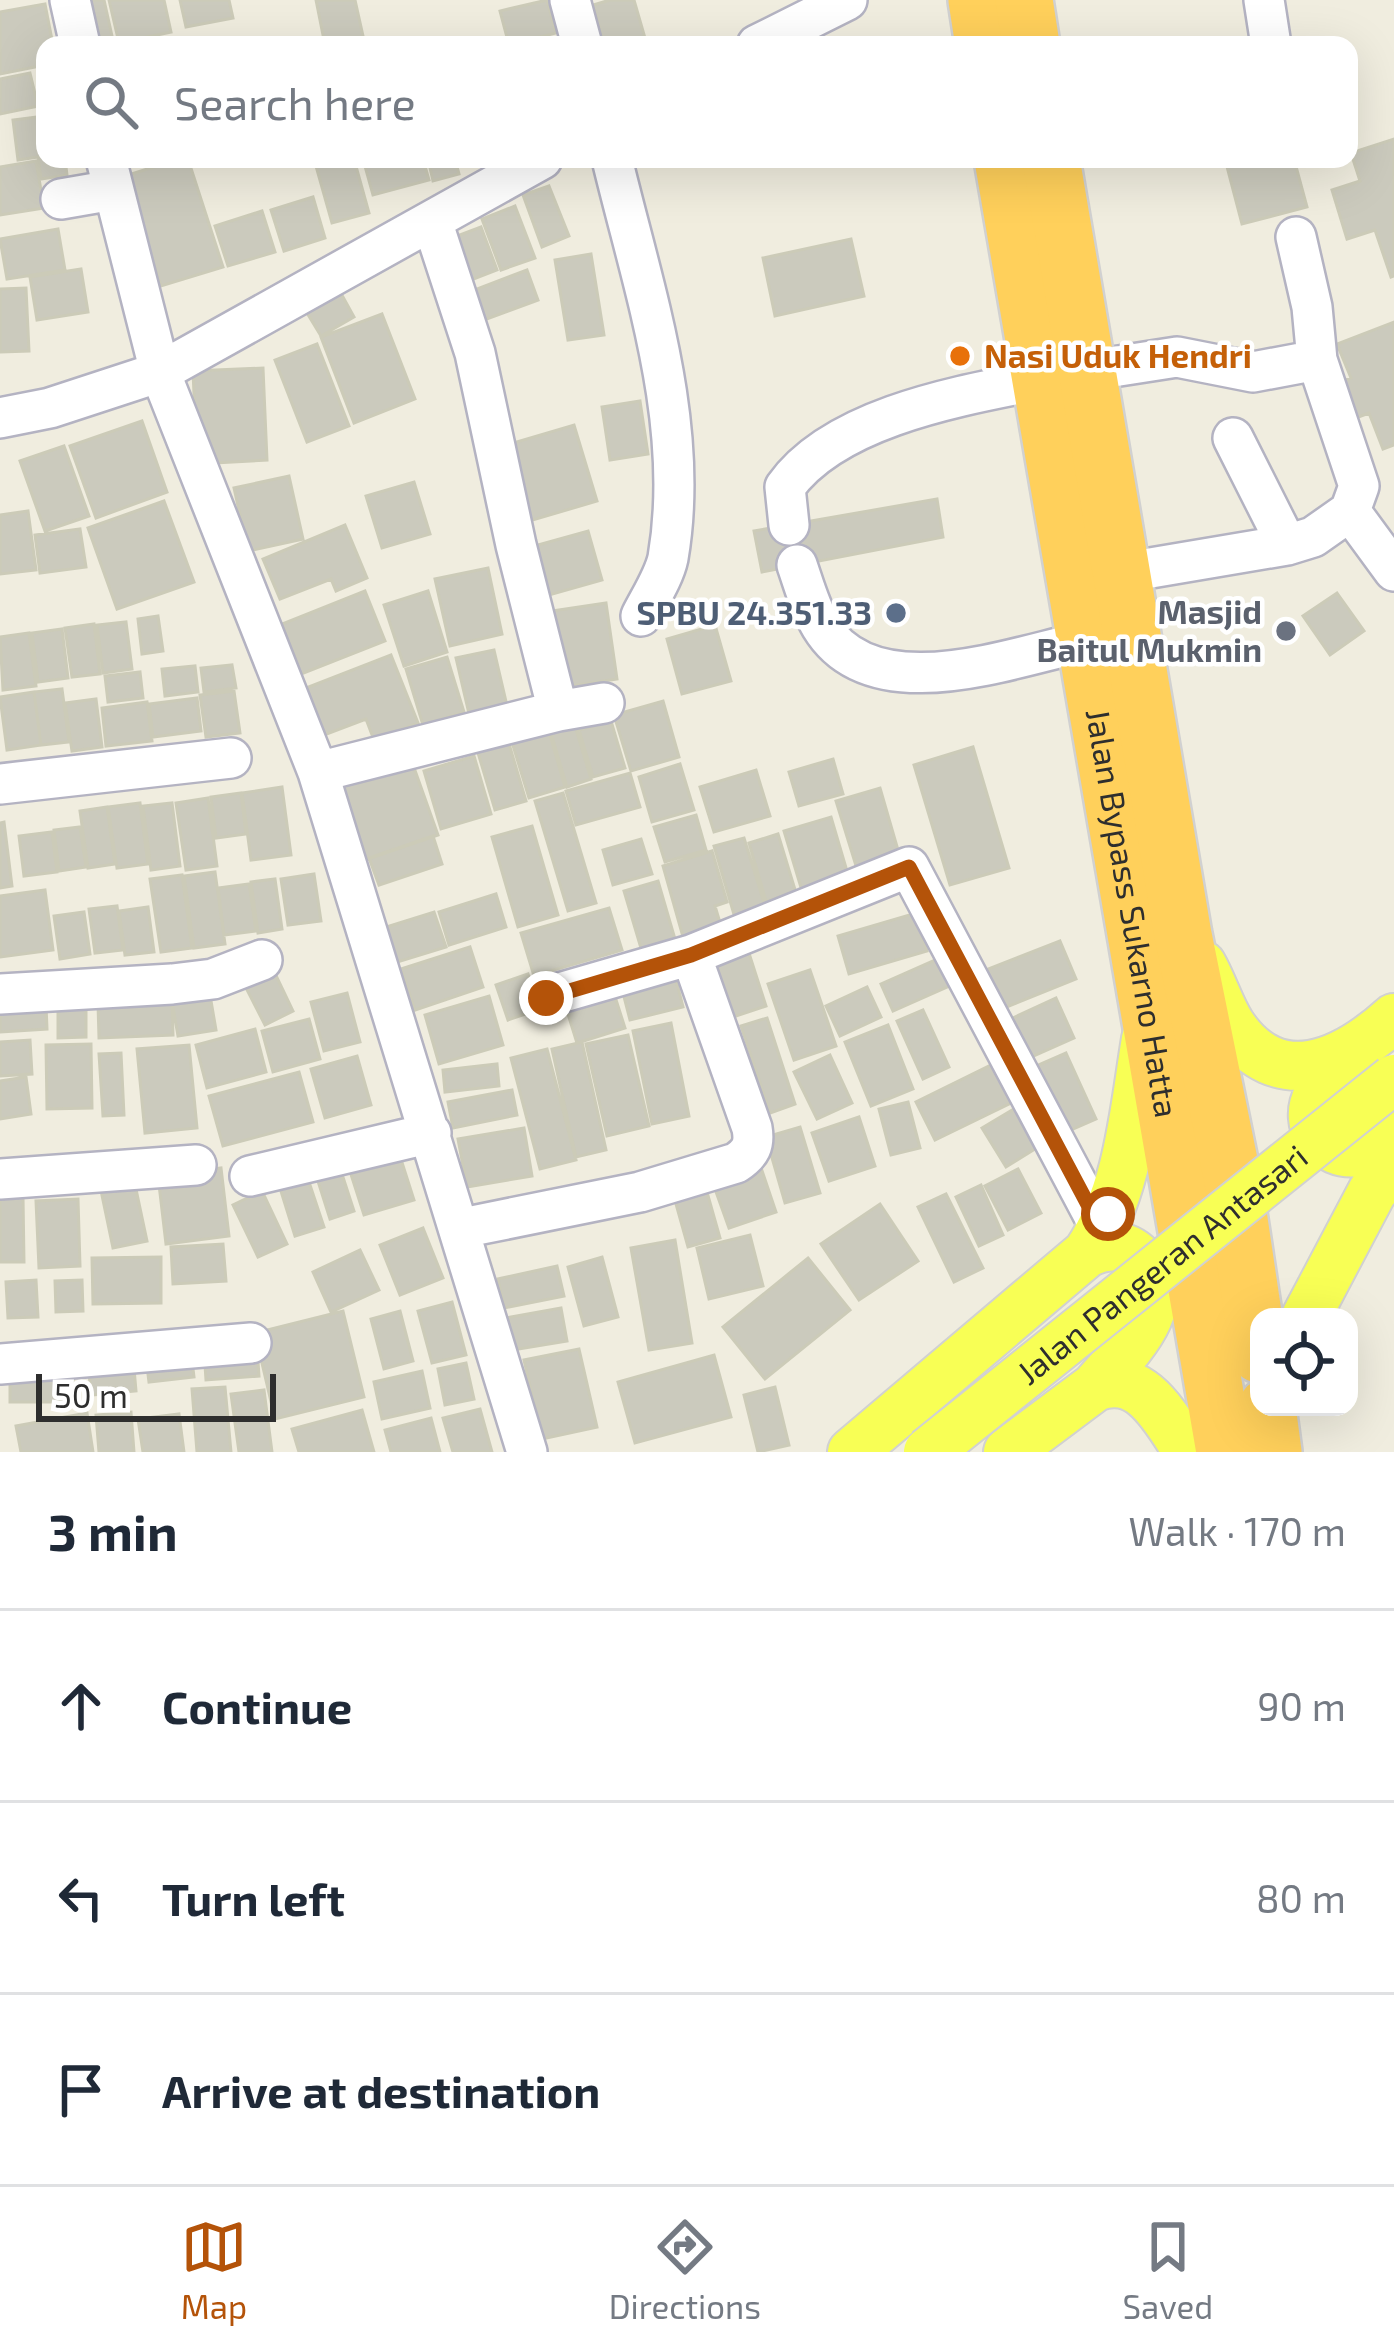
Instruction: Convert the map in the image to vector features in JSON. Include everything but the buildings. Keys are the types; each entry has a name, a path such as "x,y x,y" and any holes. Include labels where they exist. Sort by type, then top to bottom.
{"highway":[{"path":"977,0 983,36"},
{"path":"1024,0 1030,36"},
{"name":"Jalan Bypass Sukarno Hatta","path":"1006,168 1121,573 1252,1308"},
{"name":"Jalan Bypass Sukarno Hatta","path":"1052,168 1083,642 1225,1452"},
{"path":"1268,1416 1273,1452"}],"main road":[{"path":"1183,935 1234,1029 1267,1059 1313,1065 1385,1047"},
{"name":"Jalan Pangeran Antasari","path":"852,1452 1094,1241 1122,1173 1149,1023"},
{"path":"1385,1047 1319,1093 1312,1112 1316,1130 1329,1147 1348,1152 1368,1149 1394,1136"},
{"name":"Jalan Pangeran Antasari","path":"928,1452 1385,1047"},
{"path":"1311,1308 1372,1192 1394,1165"},
{"path":"1094,1241 1132,1252 1150,1273 1155,1291 1146,1322 1095,1388"},
{"name":"Jalan Pangeran Antasari","path":"1008,1452 1095,1388 1112,1382 1137,1388 1156,1405 1188,1452"},
{"path":"1273,1452 1275,1416"}],"street":[{"path":"70,0 78,36"},
{"path":"570,0 580,36"},
{"path":"775,36 848,0"},
{"path":"1264,0 1270,36"},
{"path":"615,168 662,367 675,457 667,562 641,616"},
{"path":"0,418 50,408 160,372 432,221 498,170"},
{"path":"61,199 109,174 160,372 319,772 527,1452"},
{"path":"432,221 476,353 516,545 558,711"},
{"path":"1121,573 1287,545 1313,537 1350,511 1359,486 1317,360 1312,307 1296,237"},
{"path":"789,525 785,487 799,467 854,432 949,398 1177,357 1253,372 1317,360"},
{"path":"1233,438 1287,545"},
{"path":"1350,511 1394,572"},
{"path":"796,566 822,628 854,659 903,672 956,672 1083,642"},
{"path":"319,772 558,711 604,704"},
{"path":"0,784 231,758"},
{"path":"546,998 691,955 909,867 1094,1241"},
{"path":"461,1228 640,1192 748,1156 754,1143 752,1128 691,955"},
{"path":"0,994 213,979 262,960"},
{"path":"250,1176 431,1133"},
{"path":"0,1179 196,1165"},
{"path":"0,1364 251,1343"}],"place":[{"name":"Nasi Uduk Hendri","path":"960,356"},
{"name":"SPBU 24.351.33","path":"896,613"},
{"name":"Masjid Baitul Mukmin","path":"1286,631"}],"route":[{"path":"546,998 691,955 909,867 1101,1229 1108,1214"}]}
